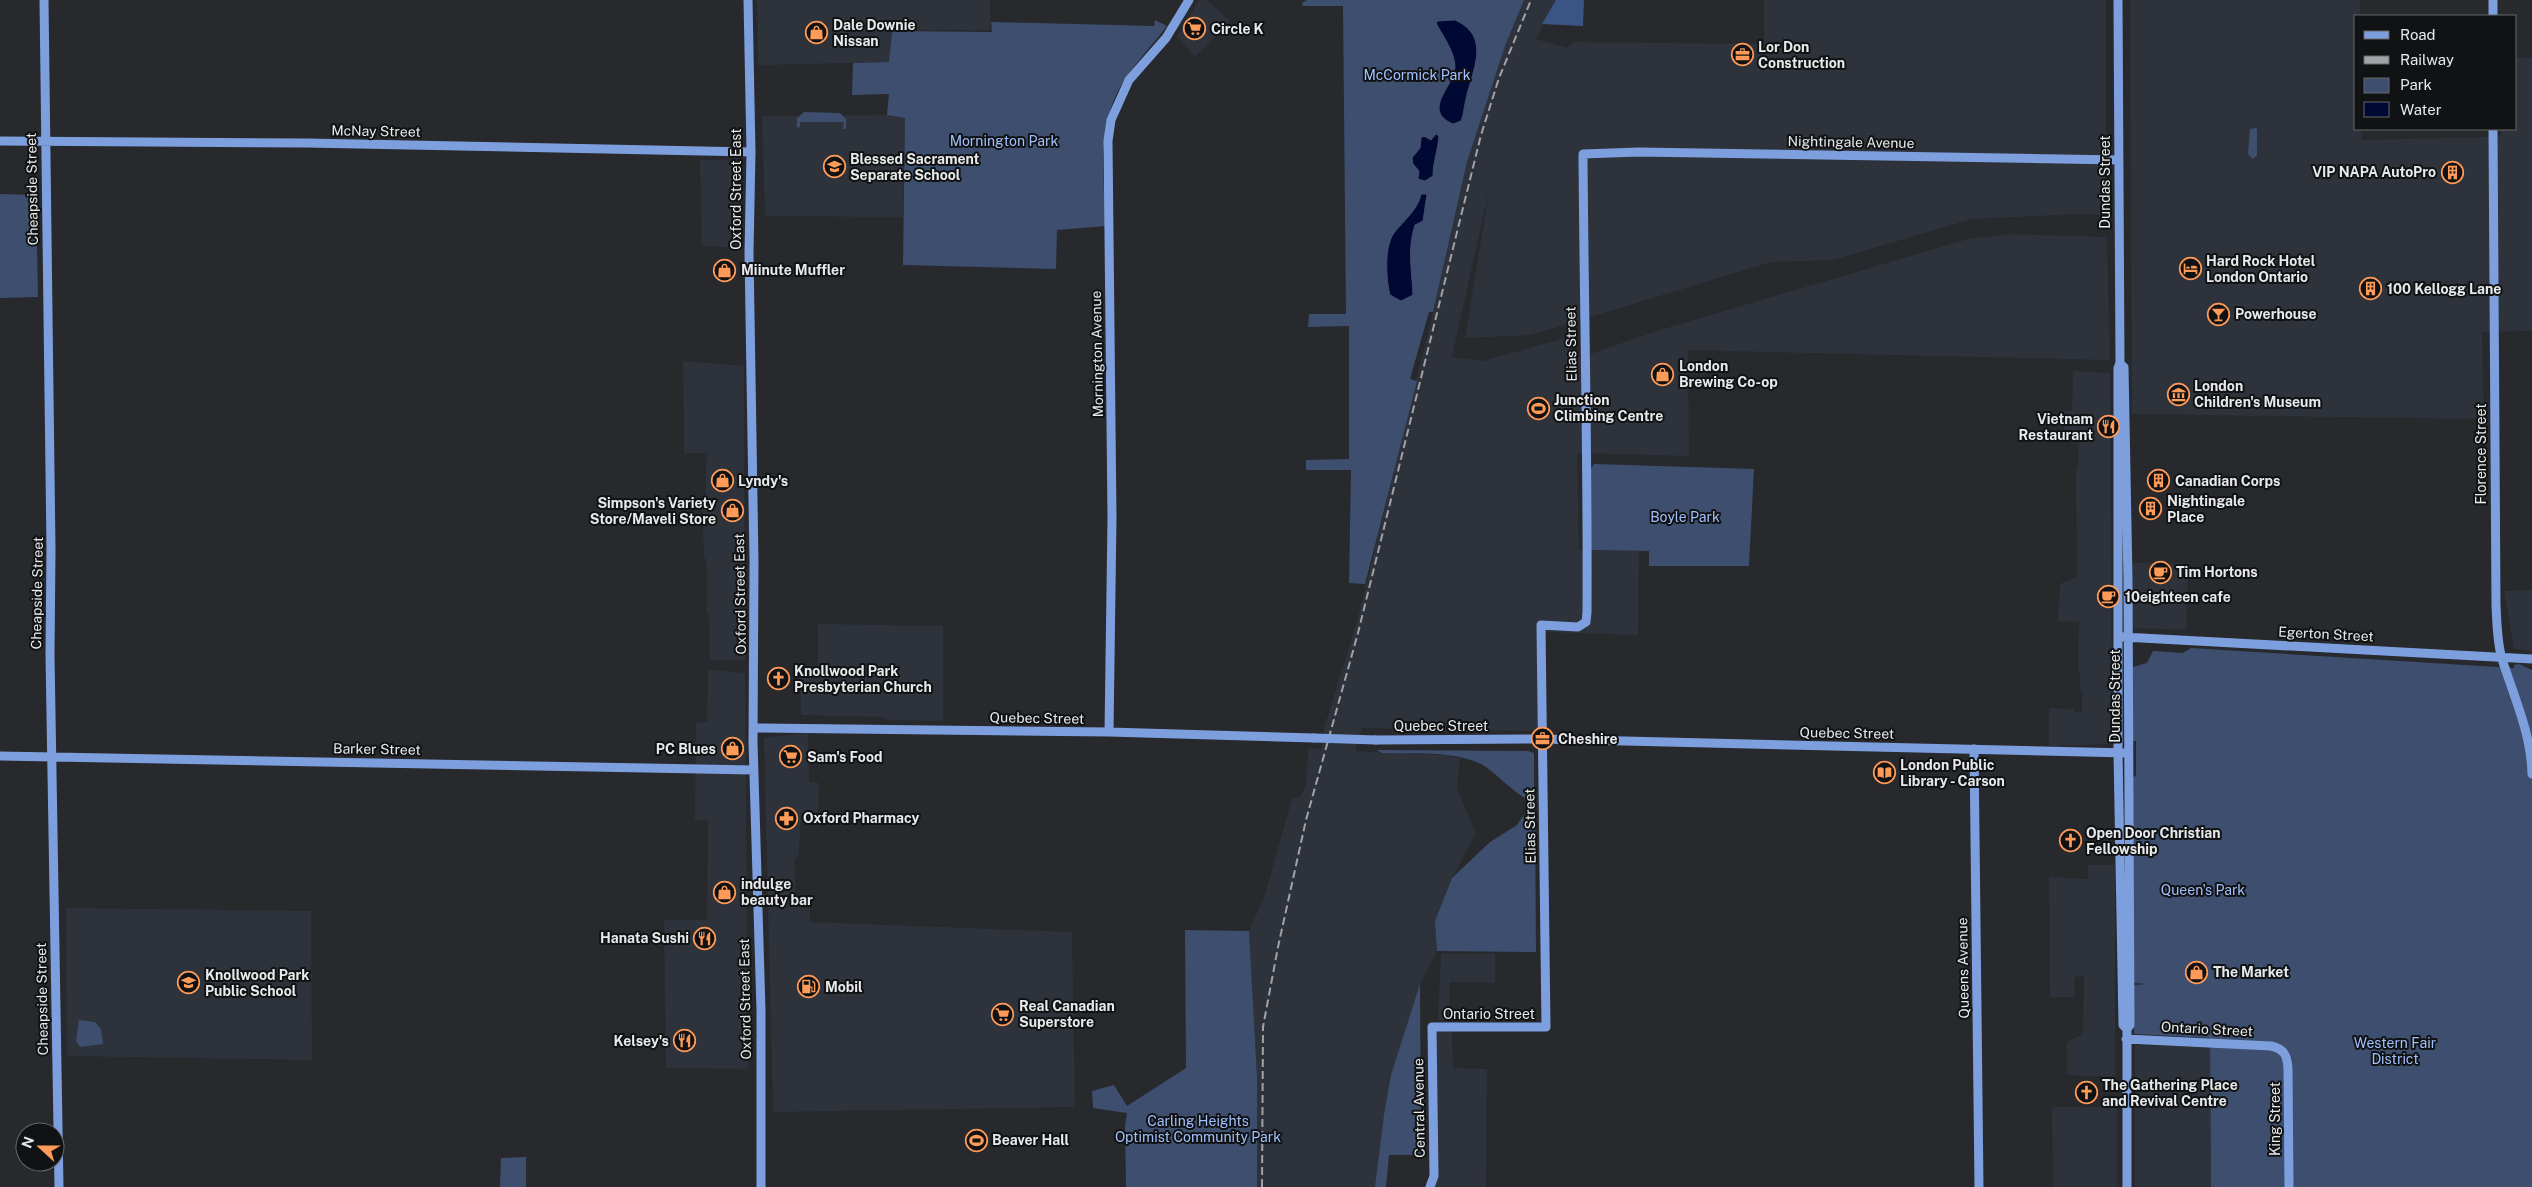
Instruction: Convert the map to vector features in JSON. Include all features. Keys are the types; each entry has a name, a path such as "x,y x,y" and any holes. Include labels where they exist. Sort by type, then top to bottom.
{"street":[{"name":"Cheapside Street","path":"44,0 50,446 50,655 58,1187"},
{"name":"Oxford Street East","path":"748,0 749,253 754,570 754,770 761,1010 761,1187"},
{"name":"Mornington Avenue","path":"1109,732 1112,508 1108,141 1111,120 1129,80 1166,38 1189,0"},
{"name":"Dundas Street","path":"2118,0 2120,364 2118,368 2117,468 2124,637"},
{"path":"2493,0 2493,15"},
{"name":"Florence Street","path":"2493,130 2496,606 2501,657 2520,707 2532,756 2532,774"},
{"name":"McNay Street","path":"0,141 307,143 750,152"},
{"name":"Nightingale Avenue","path":"1583,154 1639,152 2119,160"},
{"name":"Elias Street","path":"1546,1027 1541,625 1578,626 1586,622 1588,458 1584,348 1583,154"},
{"name":"Dundas Street","path":"2120,364 2124,367 2126,491 2123,753 2130,1025 2126,1034 2126,1187"},
{"path":"2117,468 2122,474 2123,488 2126,491"},
{"name":"Egerton Street","path":"2124,637 2532,659"},
{"name":"Quebec Street","path":"755,728 1109,732 1376,740 1542,739 2123,753"},
{"path":"2532,746 2532,756"},
{"name":"Queens Avenue","path":"1974,750 1979,1187"},
{"name":"Barker Street","path":"0,756 754,770"},
{"name":"Ontario Street","path":"1432,1027 1546,1027"},
{"name":"Central Avenue","path":"1430,1187 1434,1176 1432,1027"},
{"name":"Ontario Street","path":"2126,1034 2271,1046 2284,1052"},
{"name":"King Street","path":"2284,1052 2288,1068 2289,1187"}],"shaded area":[{"path":"757,0 990,0 990,30 891,30 890,62 758,65"},
{"path":"1199,0 1207,0 1230,21 1195,57 1177,37"},
{"path":"1524,0 1556,0 1536,39 1567,48 1573,42 1764,44 1764,0 2106,0 2106,215 2077,214 1972,219 1833,260 1771,262 1531,335 1465,338 1490,186 1452,357 1483,361 1572,336 1573,360 1657,331 1968,239 2012,234 2107,237 2110,360 1688,350 1689,456 1577,453 1579,550 1639,551 1638,635 1545,632 1545,727 1528,731 1362,728 1355,751 1447,755 1460,759 1457,789 1476,833 1452,878 1435,921 1437,951 1420,984 1415,1002 1375,1187 1257,1187 1257,1076 1249,931 1265,895 1292,798 1301,796 1306,784 1308,748 1321,749 1325,725 1358,618 1433,312 1467,162 1505,46"},
{"path":"1556,0 1584,0 1583,26 1542,24"},
{"path":"2130,0 2360,0 2360,15 2354,15 2354,130 2361,130 2362,140 2487,137 2501,135 2501,130 2517,130 2517,58 2532,57 2532,331 2482,332 2484,419 2132,414"},
{"name":"Blessed Sacrament Separate School","path":"887,115 905,118 903,217 765,216 762,116"},
{"path":"700,160 739,160 739,248 702,246"},
{"path":"683,361 744,366 745,660 710,660 709,614 707,614 707,566 704,556 702,505 706,504 706,463 708,453 684,453"},
{"path":"2073,371 2110,373 2112,744 2049,746 2049,708 2074,709 2074,712 2082,712 2082,690 2080,690 2078,668 2079,622 2058,621 2060,584 2077,577 2076,473 2079,441 2064,441 2064,411 2072,411"},
{"path":"2129,563 2183,563 2183,577 2188,578 2186,630 2132,628"},
{"path":"2532,590 2532,651 2514,649 2504,591"},
{"path":"818,624 943,626 943,721 801,715 800,670 818,671"},
{"path":"708,670 745,673 748,1069 666,1068 664,920 707,920 708,820 695,820 696,723 707,722"},
{"path":"808,733 809,782 819,783 818,813 801,813 799,853 795,860 796,907 810,908 810,922 1072,932 1075,1107 773,1112 764,738"},
{"path":"2088,865 2115,865 2115,1077 2067,1075 2067,1042 2083,1034 2084,976 2074,977 2075,997 2050,997 2049,877 2088,879"},
{"name":"Knollwood Park Public School","path":"66,908 311,911 312,1060 67,1056"},
{"path":"1441,954 1495,954 1495,983 1450,982 1449,1020 1438,1020"},
{"path":"1452,1030 1453,1068 1487,1069 1486,1187 1436,1187 1435,1032"},
{"path":"2135,1045 2210,1047 2211,1187 2135,1187"},
{"path":"2052,1107 2117,1107 2117,1187 2053,1187"}],"green space":[{"name":"McCormick Park","path":"1307,0 1524,0 1505,46 1467,162 1433,312 1429,312 1410,379 1417,381 1365,584 1349,583 1351,470 1306,470 1306,460 1349,459 1349,326 1308,327 1309,314 1346,314 1343,6 1303,6 1302,3"},
{"name":"Mornington Park","path":"1155,20 1167,26 1122,84 1111,109 1107,125 1103,159 1106,226 1057,230 1056,269 903,265 905,118 887,115 889,94 852,95 853,63 889,62 892,31 992,32 991,22 1154,26"},
{"path":"804,112 840,113 846,119 846,129 843,129 844,122 800,122 800,127 797,128 797,118"},
{"path":"2250,129 2257,129 2257,155 2253,159 2248,154"},
{"path":"0,194 36,195 38,297 0,298"},
{"name":"Boyle Park","path":"1594,464 1754,469 1749,566 1649,566 1649,551 1591,550 1590,470"},
{"name":"Western Fair District","path":"2191,648 2514,668 2514,665 2519,664 2532,670 2532,1187 2211,1187 2210,1038 2134,1034 2134,985 2148,984 2134,983 2133,777 2136,776 2136,741 2133,741 2133,667 2147,663 2153,651 2183,653"},
{"path":"1377,750 1528,751 1534,753 1534,801 1523,797 1481,764 1470,760 1433,754 1382,753"},
{"path":"1535,810 1536,952 1437,951 1435,921 1452,878 1490,842 1517,825 1523,816"},
{"name":"Carling Heights Optimist Community Park","path":"1185,930 1249,931 1257,1076 1257,1187 1126,1187 1125,1125 1127,1113 1093,1108 1092,1091 1114,1085 1127,1106 1186,1068"},
{"path":"1420,984 1421,1155 1389,1155 1386,1187 1375,1187 1391,1075"},
{"path":"79,1020 95,1022 101,1029 103,1044 80,1047 76,1041"},
{"path":"526,1157 526,1187 500,1187 501,1158"}],"water":[{"path":"1455,20 1466,27 1473,35 1477,55 1461,121 1453,124 1444,118 1440,112 1439,105 1453,75 1454,61 1448,44 1436,23 1438,21"},
{"path":"1436,134 1439,136 1433,176 1425,181 1418,179 1419,171 1413,164 1412,158 1420,148 1421,138 1424,136 1431,140"},
{"path":"1421,194 1427,194 1423,221 1415,225 1411,243 1413,295 1401,301 1390,295 1387,255 1394,233 1414,210"}],"waterway":[{"path":"1424,136 1421,115 1425,94 1434,74 1448,58"}],"railway":[{"path":"1262,1187 1263,1027 1278,947 1306,820 1358,633 1481,135 1499,78 1531,0"}],"place":[{"name":"Circle K","path":"1195,29"},
{"name":"Dale Downie Nissan","path":"817,33"},
{"name":"Lor Don Construction","path":"1742,55"},
{"name":"Blessed Sacrament Separate School","path":"834,167"},
{"name":"VIP NAPA AutoPro","path":"2452,172"},
{"name":"Hard Rock Hotel London Ontario","path":"2190,269"},
{"name":"Miinute Muffler","path":"725,270"},
{"name":"100 Kellogg Lane","path":"2371,289"},
{"name":"Powerhouse","path":"2219,314"},
{"name":"London Brewing Co-op","path":"1663,374"},
{"name":"London Children's Museum","path":"2178,394"},
{"name":"Junction Climbing Centre","path":"1538,408"},
{"name":"Vietnam Restaurant","path":"2109,427"},
{"name":"Lyndy's","path":"722,481"},
{"name":"Canadian Corps","path":"2159,481"},
{"name":"Nightingale Place","path":"2151,509"},
{"name":"Simpson's Variety Store/Maveli Store","path":"732,511"},
{"name":"Tim Hortons","path":"2160,572"},
{"name":"10eighteen cafe","path":"2109,597"},
{"name":"Knollwood Park Presbyterian Church","path":"778,679"},
{"name":"Cheshire","path":"1542,739"},
{"name":"PC Blues","path":"732,749"},
{"name":"Sam's Food","path":"791,757"},
{"name":"London Public Library - Carson","path":"1884,773"},
{"name":"Oxford Pharmacy","path":"787,818"},
{"name":"Open Door Christian Fellowship","path":"2070,841"},
{"name":"indulge beauty bar","path":"725,892"},
{"name":"Hanata Sushi","path":"705,938"},
{"name":"The Market","path":"2197,972"},
{"name":"Knollwood Park Public School","path":"189,983"},
{"name":"Mobil","path":"809,987"},
{"name":"Real Canadian Superstore","path":"1003,1014"},
{"name":"Kelsey's","path":"685,1041"},
{"name":"The Gathering Place and Revival Centre","path":"2086,1093"},
{"name":"Beaver Hall","path":"976,1140"}],"park label":[{"name":"Queen's Park","path":"2203,890"}]}
